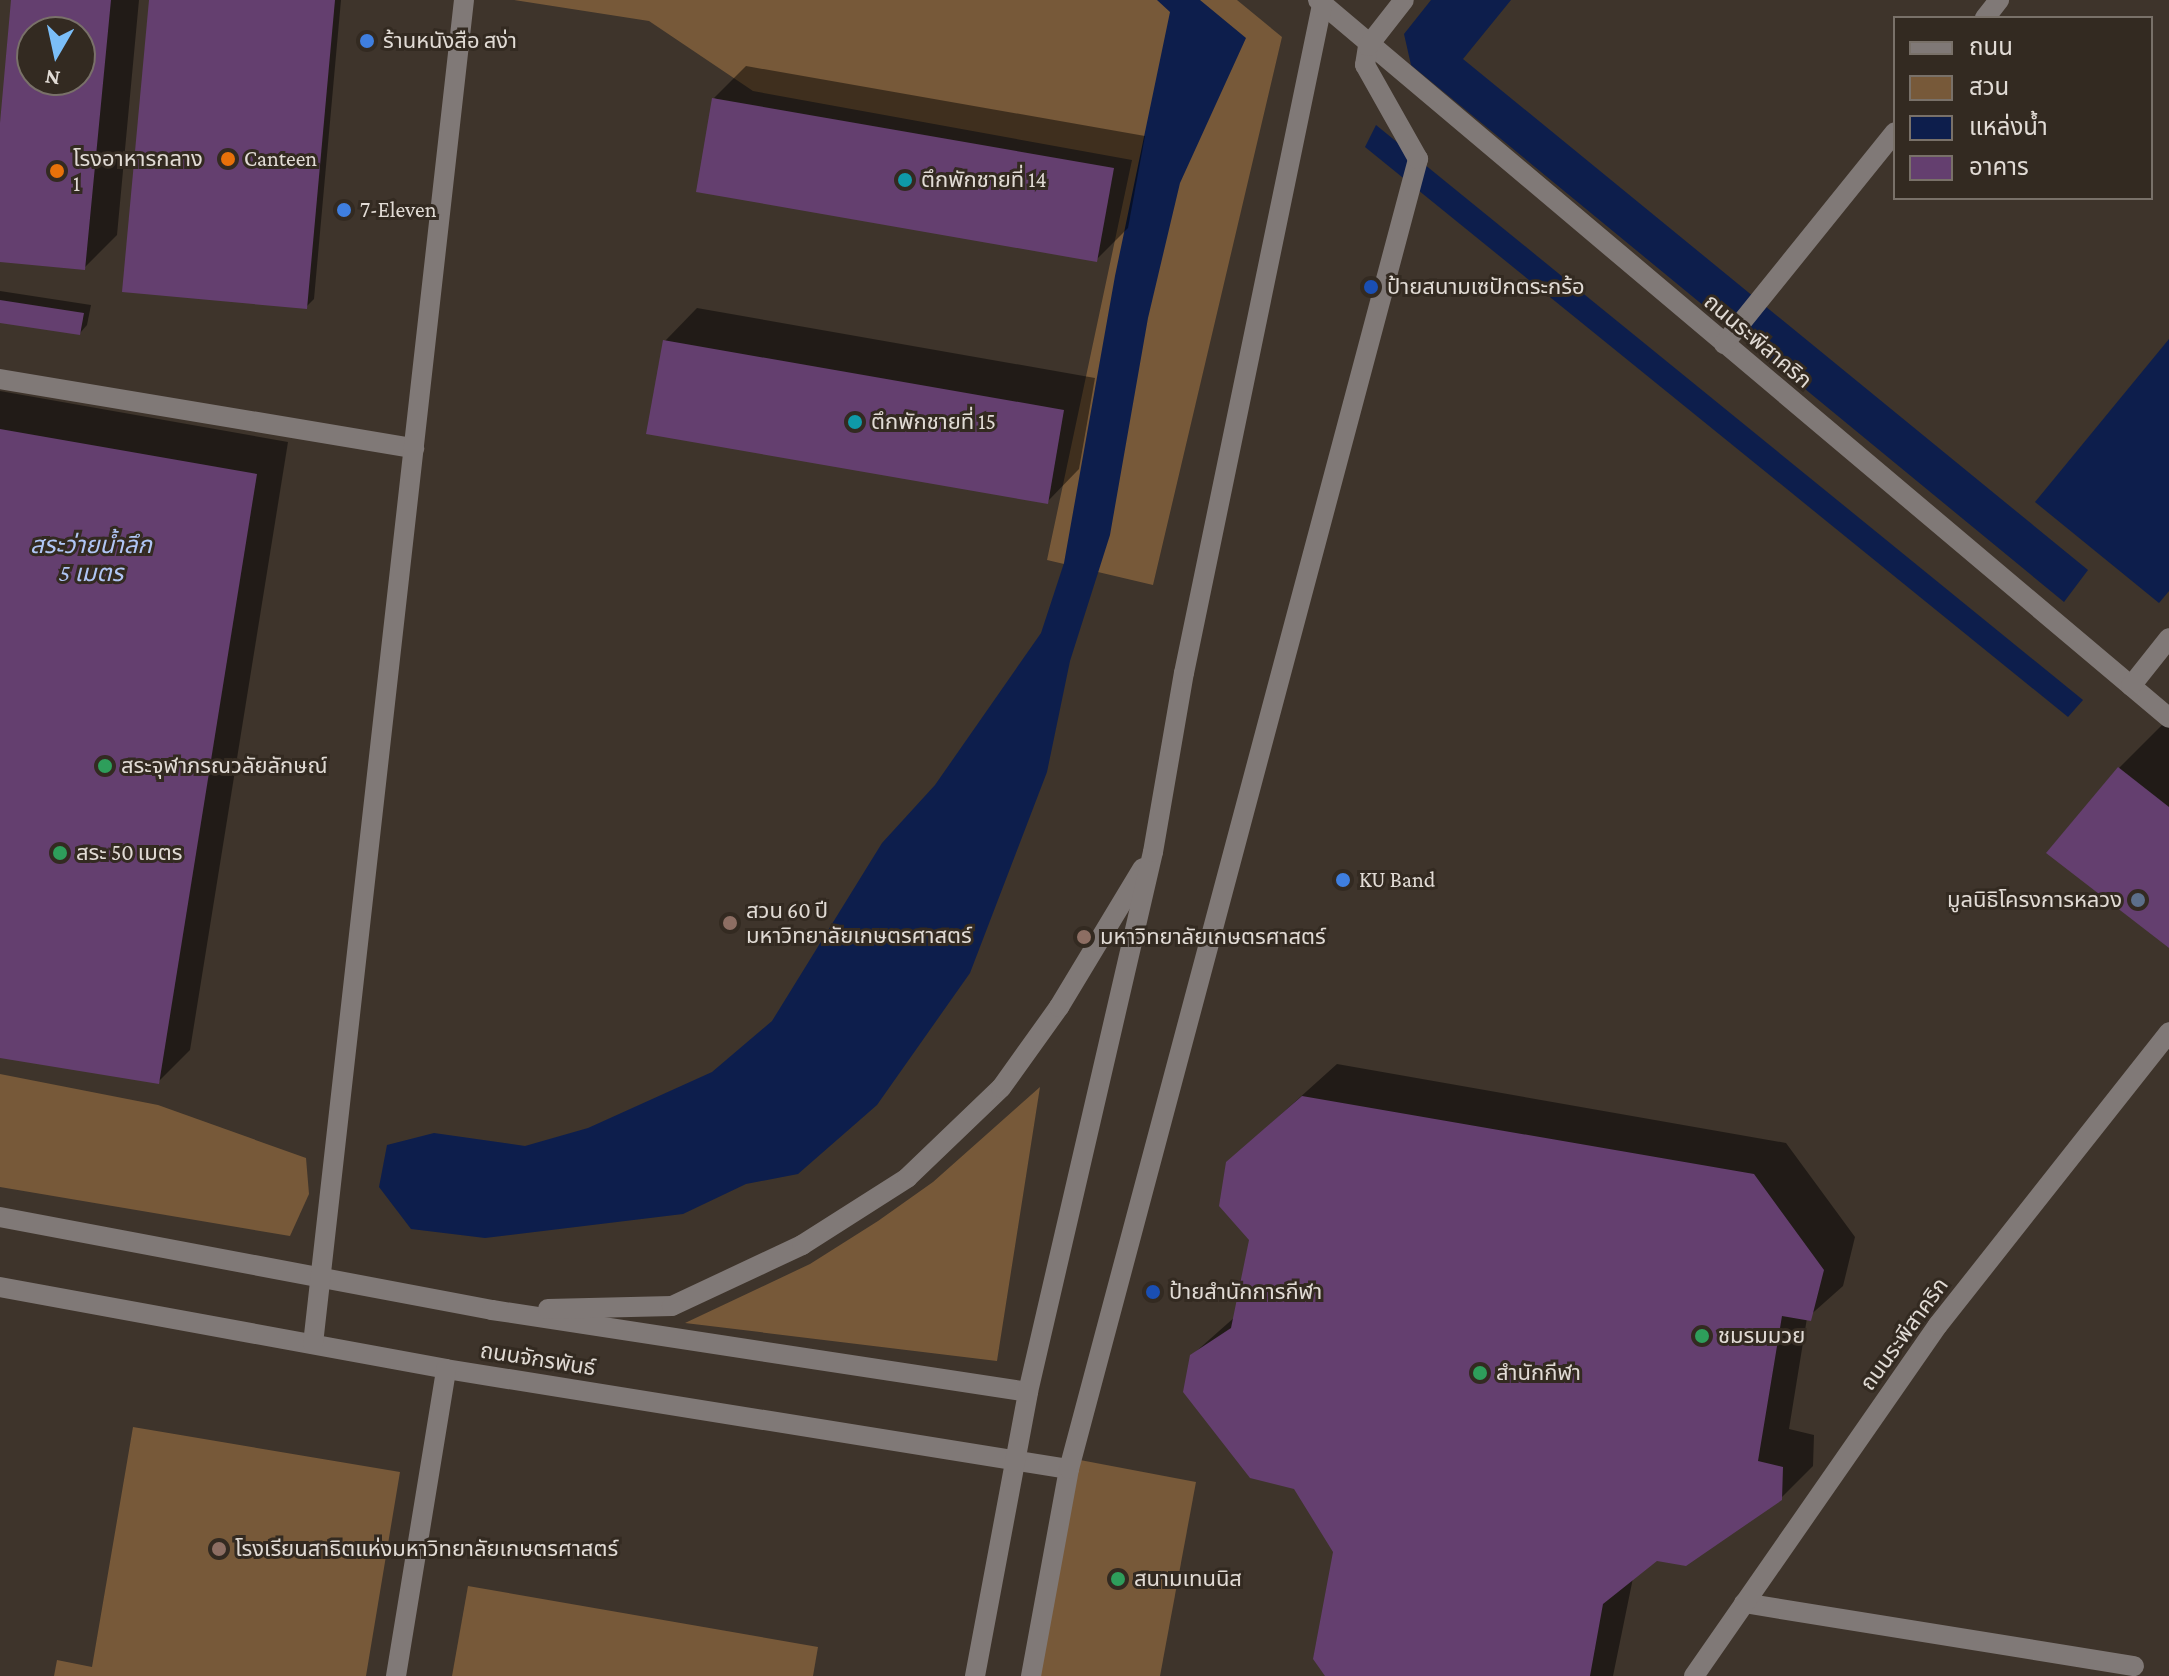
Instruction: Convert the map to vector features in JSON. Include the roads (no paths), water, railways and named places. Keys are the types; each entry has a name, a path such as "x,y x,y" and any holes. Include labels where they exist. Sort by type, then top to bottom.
{"street":[{"path":"313,1344 464,0"},
{"path":"1031,1676 1069,1469 1418,159 1365,65 1368,46 1404,0"},
{"path":"1987,16 1999,0"},
{"path":"975,1676 1028,1392 1153,852 1184,673 1321,1"},
{"name":"ถนนระพีสาคริก","path":"1321,1 1368,46 1729,339 2169,718"},
{"path":"1729,339 1893,135"},
{"path":"0,379 414,448"},
{"path":"2131,686 2169,638"},
{"path":"492,1310 672,1306 802,1245 907,1178 1001,1088 1059,1007 1153,852"},
{"name":"ถนนระพีสาคริก","path":"1694,1676 1938,1325 2169,1032"},
{"name":"ถนนจักรพันธ์","path":"0,1217 492,1310 1028,1392"},
{"name":"ถนนจักรพันธ์","path":"0,1287 446,1369 1069,1469"},
{"path":"396,1676 446,1369"},
{"path":"1744,1603 2134,1666"}],"water":[{"path":"1157,0 1200,0 1246,38 1180,183 1148,318 1110,535 1070,661 1047,772 970,973 877,1105 798,1174 746,1184 683,1214 485,1238 411,1229 379,1187 387,1145 434,1133 525,1146 588,1128 712,1072 772,1021 882,843 935,785 1041,633 1064,563 1115,276 1170,12"},
{"path":"1431,0 1511,0 1463,59 2088,570 2064,602 1411,65 1404,34"},
{"path":"1376,125 2083,700 2068,717 1365,147"},
{"path":"2169,339 2169,591 2159,603 2035,502"}],"place":[{"name":"ร้านหนังสือ สง่า","path":"367,41"},
{"name":"Canteen","path":"228,159"},
{"name":"โรงอาหารกลาง 1","path":"57,171"},
{"name":"ตึกพักชายที่ 14","path":"905,180"},
{"name":"7-Eleven","path":"344,210"},
{"name":"ป้ายสนามเซปักตระกร้อ","path":"1371,287"},
{"name":"ตึกพักชายที่ 15","path":"855,422"},
{"name":"สระจุฬาภรณวลัยลักษณ์","path":"105,766"},
{"name":"สระ 50 เมตร","path":"60,853"},
{"name":"KU Band","path":"1343,880"},
{"name":"มูลนิธิโครงการหลวง","path":"2138,900"},
{"name":"สวน 60 ปี มหาวิทยาลัยเกษตรศาสตร์","path":"730,923"},
{"name":"มหาวิทยาลัยเกษตรศาสตร์","path":"1084,937"},
{"name":"ป้ายสำนักการกีฬา","path":"1153,1292"},
{"name":"ชมรมมวย","path":"1702,1336"},
{"name":"สำนักกีฬา","path":"1480,1373"},
{"name":"โรงเรียนสาธิตแห่งมหาวิทยาลัยเกษตรศาสตร์","path":"219,1549"},
{"name":"สนามเทนนิส","path":"1118,1579"}],"water label":[{"name":"สระว่ายน้ำลึก 5 เมตร","path":"91,559"}]}
